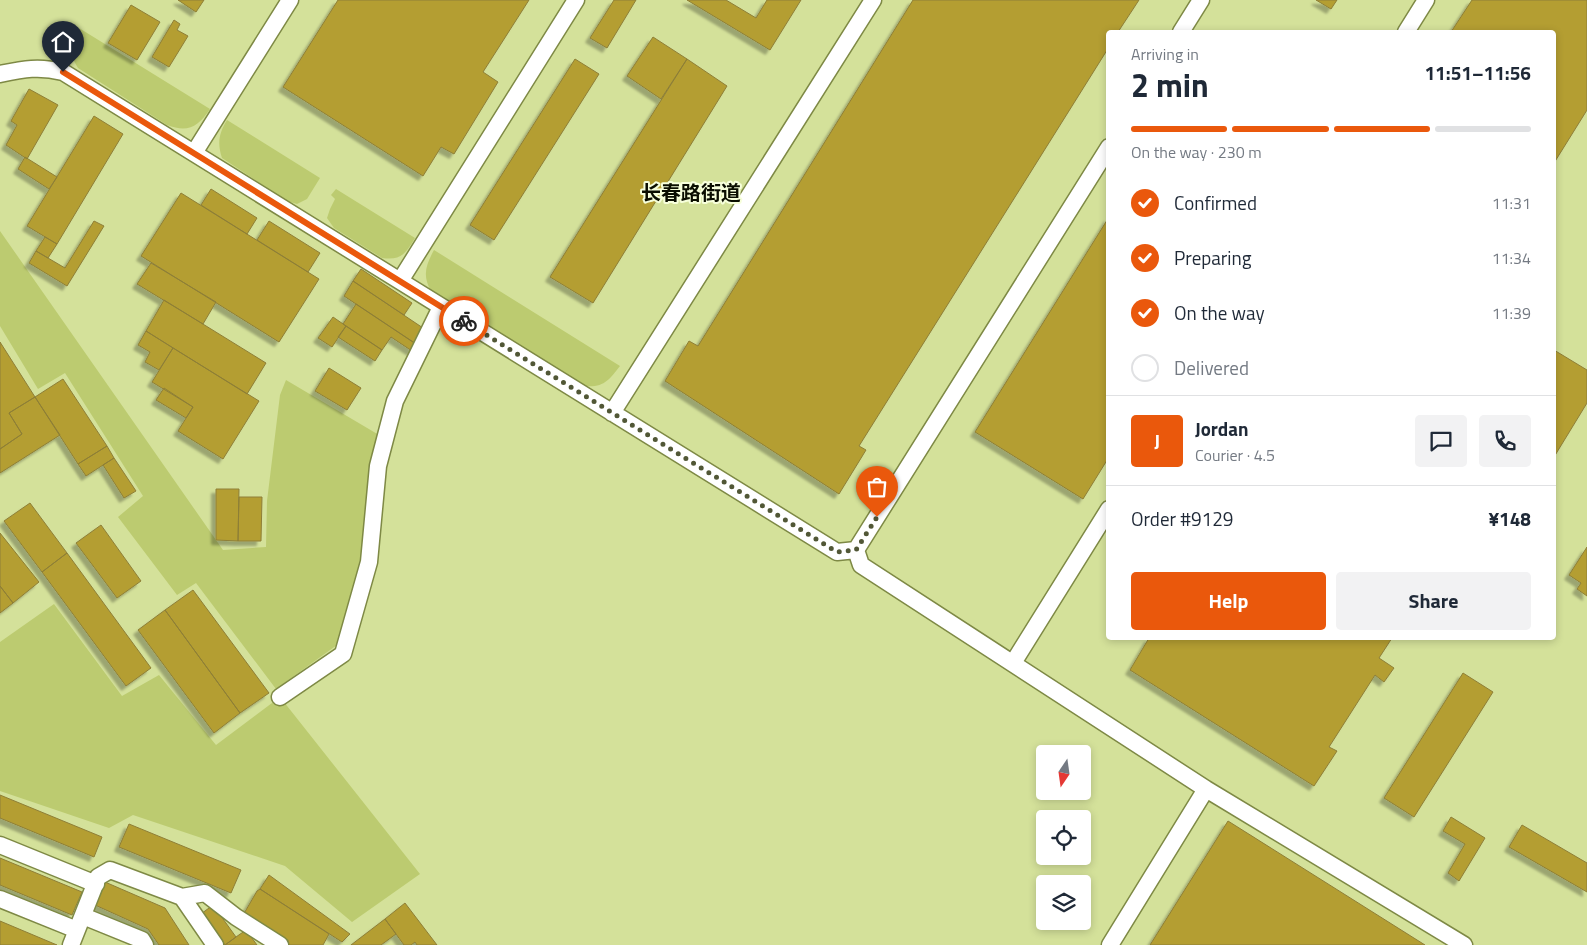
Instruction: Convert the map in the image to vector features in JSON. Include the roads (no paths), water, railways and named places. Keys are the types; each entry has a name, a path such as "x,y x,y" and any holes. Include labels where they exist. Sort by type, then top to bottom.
{"lane":[{"path":"194,154 290,0"},
{"path":"400,281 576,0"},
{"path":"612,413 872,0"},
{"path":"1182,30 1201,0"},
{"path":"1407,30 1426,0"},
{"path":"0,74 26,69 48,68 63,72 837,552 856,550"},
{"path":"856,550 1106,153"},
{"path":"280,697 343,654 369,562 378,466 395,401 442,307"},
{"path":"1013,663 1106,514"},
{"path":"856,550 861,565 1206,789 1464,945"},
{"path":"1110,945 1206,789"},
{"path":"0,845 96,884"},
{"path":"77,930 98,877 110,870 182,897 205,893 236,917 280,945"},
{"path":"182,897 215,945"},
{"path":"0,899 77,930 142,940 145,945"}],"district":[{"name":"长春路街道","path":"691,193"}]}
